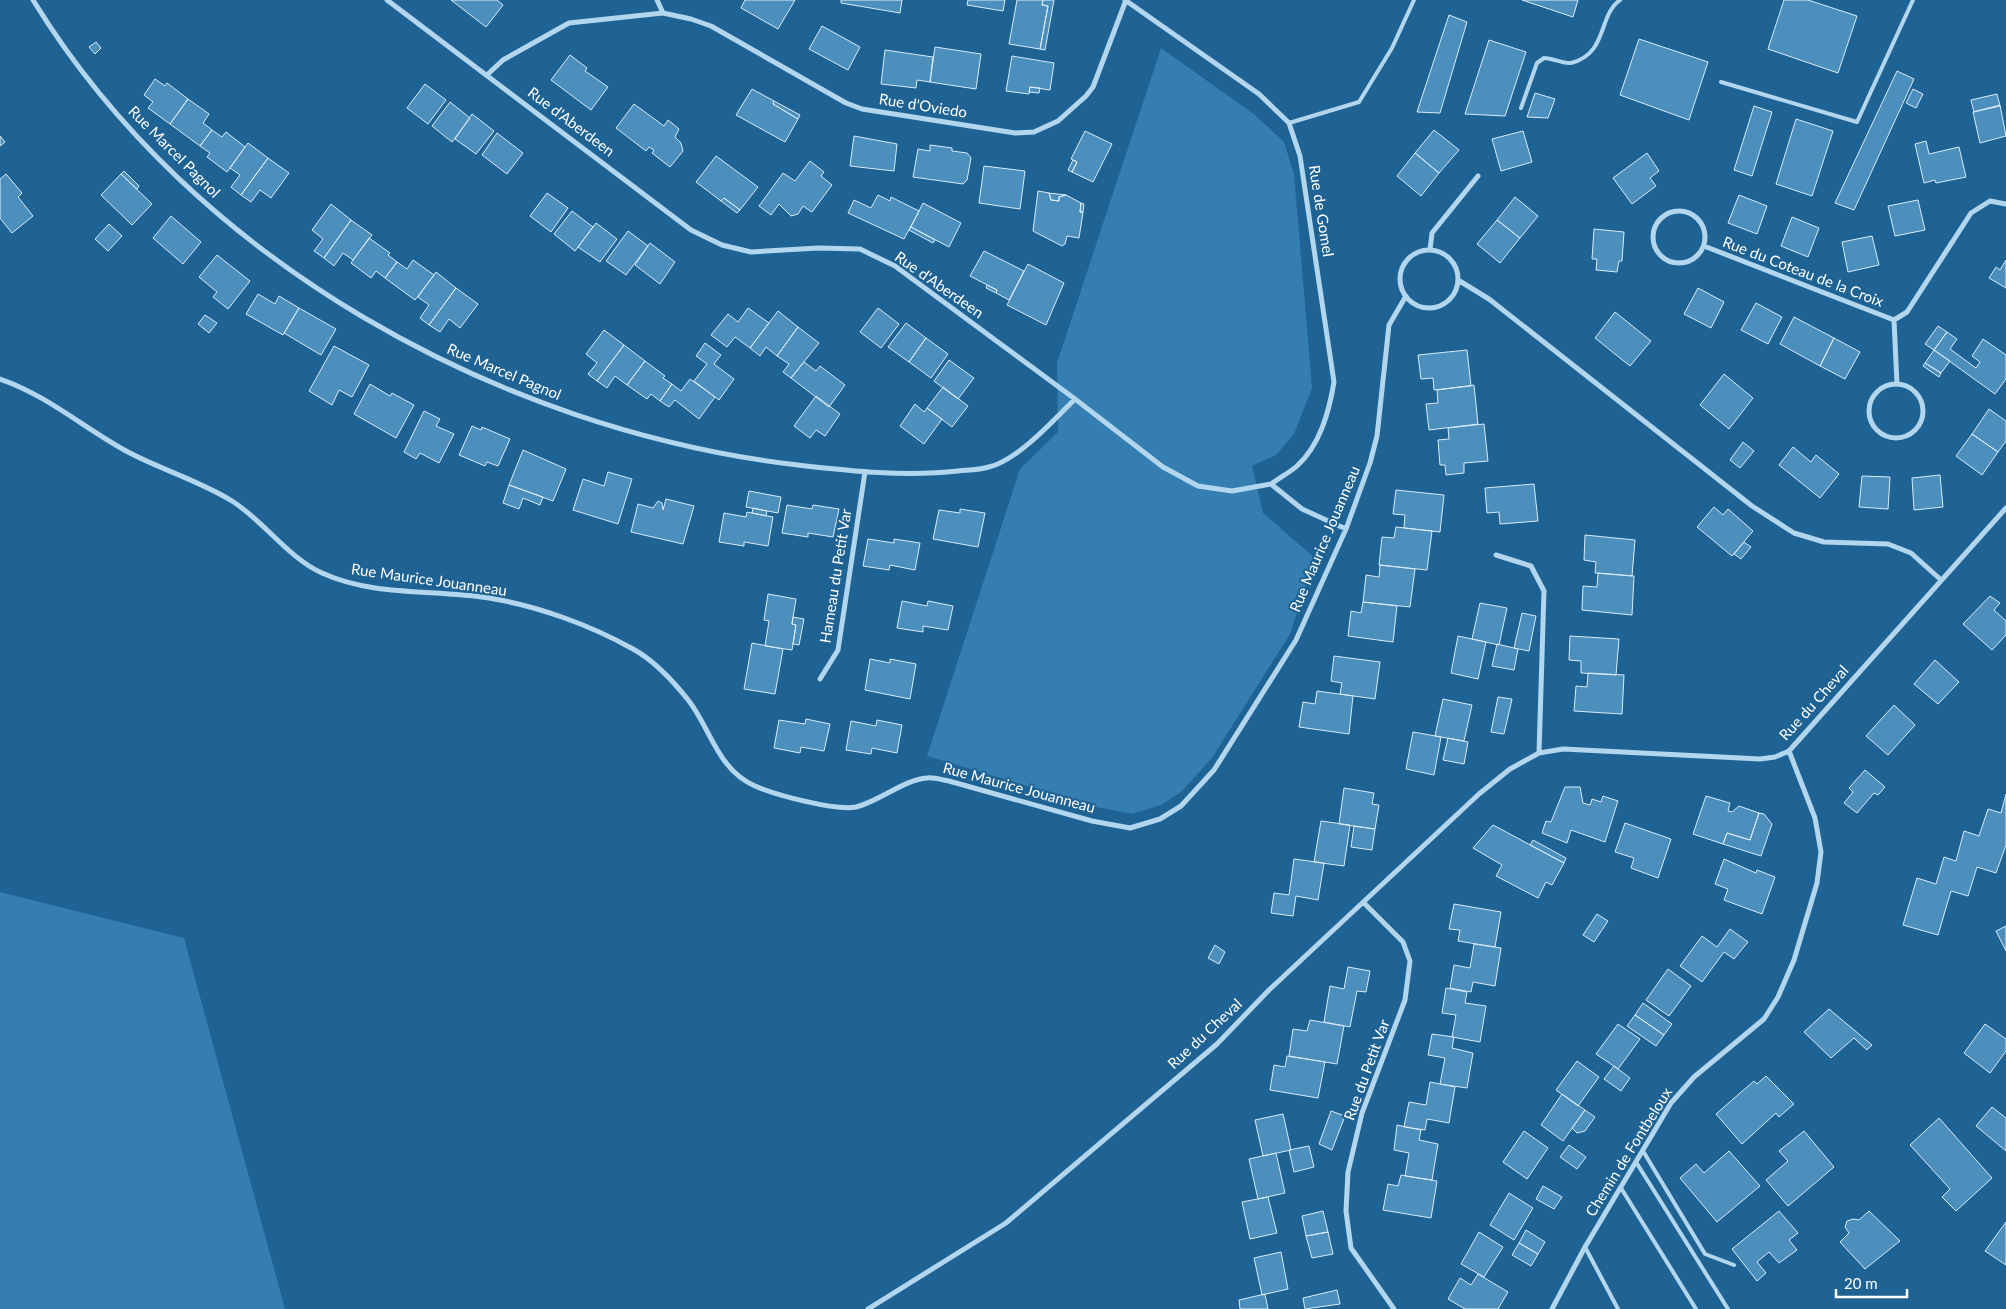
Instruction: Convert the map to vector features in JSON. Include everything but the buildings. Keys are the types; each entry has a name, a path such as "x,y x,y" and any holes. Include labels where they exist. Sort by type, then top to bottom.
{"street":[{"name":"Rue Marcel Pagnol","path":"33,0 78,65 124,123 198,197 268,253 320,290 377,325 485,381 567,412 711,451 778,462 865,472 934,474 990,467 1007,458 1044,430 1075,399"},
{"name":"Rue d'Aberdeen","path":"387,0 488,74 691,230 722,245 751,252 818,248 860,249 895,266 1075,399 1163,467 1198,486 1232,491 1271,484"},
{"path":"657,0 663,13"},
{"name":"Rue d'Oviedo","path":"488,74 504,60 569,23 663,13 690,18 711,26 846,103 862,109 1015,133 1034,132 1058,121 1086,96 1092,87 1126,0"},
{"name":"Rue de Gomel","path":"1126,0 1259,94 1289,123 1300,156 1334,382 1328,413 1319,434 1297,466 1271,484"},
{"path":"1430,250 1432,232 1478,176"},
{"name":"Rue du Coteau de la Croix","path":"1894,320 1907,312 1971,213 1990,201 2006,204"},
{"name":"Rue du Coteau de la Croix","path":"1672,211 1688,212 1702,222 1706,238 1704,246 1693,260 1675,263 1659,255 1652,238 1654,229 1664,215 1672,211"},
{"name":"Rue du Coteau de la Croix","path":"1704,246 1894,320"},
{"path":"1430,250 1439,252 1453,262 1458,280 1456,290 1442,304 1433,307 1422,307 1406,296 1400,280 1405,263 1418,252 1430,250"},
{"path":"1458,280 1489,298 1752,506 1794,533 1824,542 1888,544 1911,553 1940,579"},
{"name":"Rue Maurice Jouanneau","path":"0,379 14,384 82,422 128,452 177,473 234,502 297,556 319,571 363,586 487,598 522,605 606,635 636,650 657,666 690,702 722,760 734,773 754,786 828,805 856,807 927,778 949,781 1092,821 1130,828 1160,819 1181,806 1214,770 1296,640 1346,529 1370,463 1377,436 1389,326 1406,296"},
{"name":"Rue du Coteau de la Croix","path":"1894,320 1897,384"},
{"path":"1897,384 1914,391 1922,407 1919,425 1914,432 1896,438 1880,433 1873,427 1868,411 1874,395 1880,389 1897,384"},
{"name":"Hameau du Petit Var","path":"820,679 838,650 865,472"},
{"path":"1271,484 1302,509 1346,529"},
{"name":"Rue du Cheval","path":"868,1309 1006,1223 1218,1044 1269,990 1364,903 1392,874 1479,794 1510,769 1539,753 1563,749 1760,758 1775,756 1788,751 1940,579 2006,508"},
{"path":"1496,555 1531,566 1544,591 1539,753"},
{"name":"Chemin de Fontbeloux","path":"1552,1309 1585,1246 1672,1103 1694,1076 1764,1019 1778,997 1794,960 1817,883 1821,852 1815,818 1788,751"},
{"name":"Rue du Petit Var","path":"1364,903 1403,942 1410,961 1405,1000 1362,1113 1348,1172 1346,1211 1351,1248 1394,1309"}],"lane":[{"path":"1289,123 1359,102 1392,48 1414,0"},
{"path":"1522,108 1536,63 1544,58 1569,63 1582,58 1602,38 1614,5 1620,0"},
{"path":"1721,82 1857,122 1913,0"},
{"path":"1643,1151 1705,1254 1734,1265"},
{"path":"1636,1162 1728,1309"},
{"path":"1622,1188 1696,1309"},
{"path":"1585,1246 1618,1309"}],"shaded area":[{"path":"1161,48 1255,115 1284,142 1294,174 1312,388 1294,434 1276,455 1252,466 1263,513 1315,558 1290,634 1212,758 1181,792 1161,805 1132,814 1097,807 927,756 1020,469 1058,432 1057,363"},
{"path":"0,892 184,938 285,1309 0,1309"}]}
